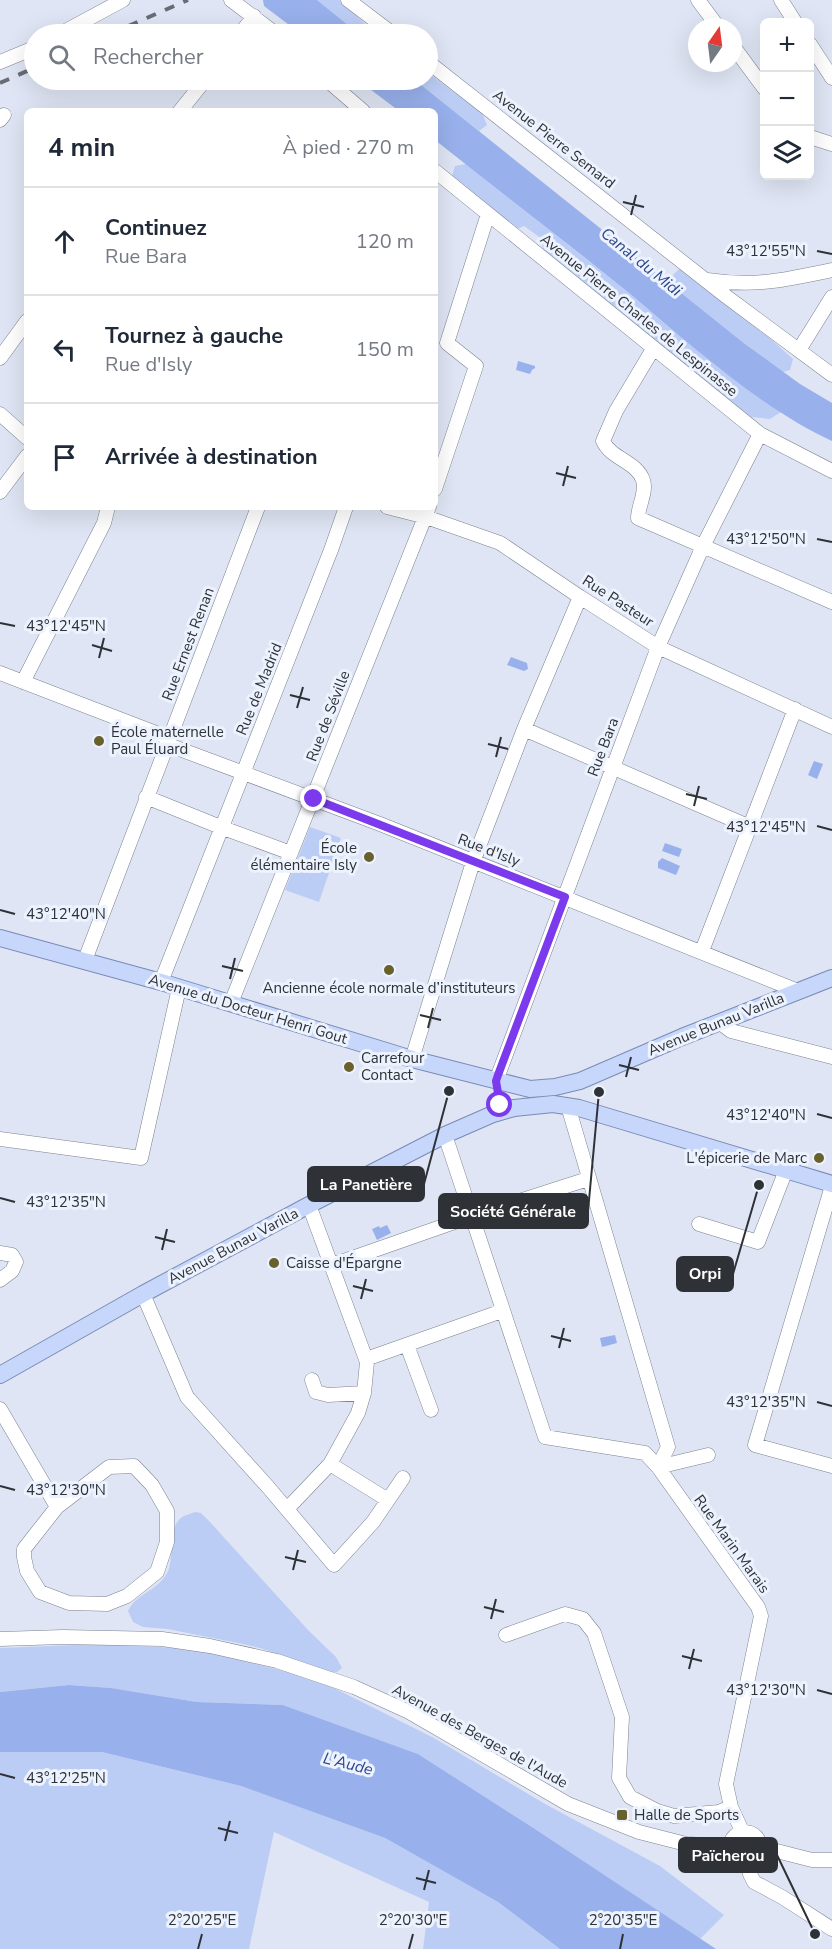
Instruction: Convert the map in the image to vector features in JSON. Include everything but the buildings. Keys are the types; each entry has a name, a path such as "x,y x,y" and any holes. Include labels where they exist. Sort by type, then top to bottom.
{"main road":[{"name":"Avenue du Docteur Henri Gout","path":"0,938 85,960 412,1059 496,1081"},
{"name":"Avenue Bunau Varilla","path":"0,1374 142,1294 445,1135 555,1087 580,1081 719,1022 832,978"},
{"path":"496,1081 518,1104 553,1104 573,1107 832,1185"},
{"name":"Avenue Bunau Varilla","path":"496,1081 518,1104"},
{"path":"573,1107 580,1081"},
{"name":"Avenue Bunau Varilla","path":"0,1384 21,1363"}],"street":[{"path":"79,24 123,0"},
{"path":"231,0 264,24"},
{"path":"348,0 380,24"},
{"path":"698,0 711,18"},
{"path":"781,0 792,18"},
{"path":"248,24 254,16"},
{"path":"814,50 832,78"},
{"path":"0,62 24,52"},
{"path":"742,58 760,81"},
{"name":"Avenue Pierre Semard","path":"438,70 832,375"},
{"path":"182,108 197,90"},
{"path":"339,90 360,108"},
{"path":"814,138 832,144"},
{"name":"Avenue Pierre Charles de Lespinasse","path":"438,173 760,434 832,471"},
{"path":"438,480 476,366 447,343 488,214"},
{"path":"706,279 731,284 778,282 832,270"},
{"path":"799,350 832,297"},
{"path":"0,358 24,325"},
{"path":"653,349 616,411 603,441 606,448 636,468 643,481 638,518 832,602"},
{"path":"0,414 24,435"},
{"name":"Rue Bara","path":"496,1081 658,647 703,546 760,434"},
{"path":"0,492 24,460"},
{"path":"23,682 104,523 107,510"},
{"name":"Rue Ernest Renan","path":"85,960 257,510"},
{"name":"Rue de Madrid","path":"161,982 223,828 345,510"},
{"name":"Rue Pasteur","path":"411,510 427,512 500,543 658,647 832,727"},
{"name":"Rue de Séville","path":"231,1003 427,512"},
{"path":"412,1059 473,862 524,729 580,597"},
{"name":"Rue d'Isly","path":"0,674 243,773 565,897 798,991"},
{"path":"702,951 795,709"},
{"path":"524,729 750,827"},
{"path":"146,797 291,853"},
{"path":"0,1139 141,1158 180,988"},
{"path":"719,1022 732,1031 832,1057"},
{"path":"573,1107 588,1179 668,1446 658,1467"},
{"path":"366,1359 502,1311 445,1135"},
{"path":"699,1224 758,1242 786,1170"},
{"path":"332,1265 472,1216 588,1179"},
{"path":"832,1185 755,1445 832,1466"},
{"path":"288,1509 330,1464 358,1413 364,1393 366,1359 309,1205"},
{"path":"0,1253 12,1255 16,1262 12,1271 0,1280"},
{"path":"142,1294 187,1396 288,1509 334,1565 374,1521 403,1478"},
{"name":"Rue Marin Marais","path":"502,1311 545,1437 645,1453 658,1467 758,1607 761,1616 726,1784 731,1806 742,1831"},
{"path":"407,1345 431,1410"},
{"path":"312,1380 316,1392 328,1395 364,1393"},
{"path":"0,1409 57,1507"},
{"path":"658,1467 708,1455"},
{"path":"330,1464 388,1500"},
{"path":"134,1466 152,1485 168,1511 167,1542 157,1572 127,1596 107,1604 69,1603 40,1592 27,1571 24,1549 57,1507 109,1467 134,1466"},
{"path":"506,1635 565,1614 583,1619 594,1633 622,1717 619,1778 630,1797 657,1811 674,1816 718,1812 731,1806"},
{"name":"Avenue des Berges de l'Aude","path":"0,1639 63,1637 162,1639 210,1646 278,1661 354,1687 409,1712 568,1804 639,1832 686,1844 729,1846"},
{"path":"742,1831 754,1833 761,1847 756,1857 747,1862 736,1860 729,1846 734,1836 742,1831"},
{"path":"761,1847 812,1860 832,1860"},
{"path":"747,1862 754,1882 788,1900 832,1929"}],"shaded area":[{"path":"317,0 339,0 365,24 347,24"},
{"path":"438,80 482,113 487,125 479,131 428,90 438,90"},
{"path":"466,164 619,285 719,368 781,412 770,419 751,417 543,254 542,239 524,226 515,230 454,183 452,176 455,166"},
{"path":"683,265 763,319 764,333 793,359 790,370 783,372 675,288 670,278"},
{"path":"310,827 341,838 319,902 285,890"},
{"path":"195,1512 201,1513 210,1522 308,1630 336,1657 342,1668 337,1672 331,1672 260,1648 167,1629 143,1627 133,1622 128,1611 132,1605 159,1583 168,1571 172,1535 177,1522 182,1517"},
{"path":"100,1644 196,1649 316,1679 434,1738 547,1805 660,1866 724,1915 700,1939 418,1754 283,1705 197,1702 111,1688 69,1685 0,1692 0,1648"},
{"path":"0,1752 102,1752 241,1786 385,1838 498,1902 560,1949 423,1949 429,1902 274,1832 249,1949 0,1949"}],"water":[{"path":"263,0 317,0 347,24 288,24 264,6"},
{"name":"Canal du Midi","path":"371,90 428,90 745,344 800,384 832,403 832,441 778,411 726,374 629,293 438,142 438,108 395,108"},
{"path":"518,361 535,366 535,368 530,374 516,370"},
{"path":"511,657 527,663 528,669 524,671 507,665"},
{"path":"814,761 823,764 817,779 808,775"},
{"path":"665,843 682,849 679,857 662,851"},
{"path":"662,858 680,866 676,875 658,868 658,862"},
{"path":"387,1225 391,1233 377,1240 372,1229"},
{"path":"615,1335 617,1343 602,1347 600,1338"},
{"name":"L'Aude","path":"69,1685 111,1688 197,1702 283,1705 418,1754 716,1949 560,1949 498,1902 385,1838 241,1786 102,1752 0,1752 0,1692"}],"railway":[{"path":"133,24 188,0"},
{"path":"0,83 24,72"}],"place":[{"name":"École maternelle Paul Éluard","path":"99,741"},
{"name":"École élémentaire Isly","path":"369,857"},
{"name":"Ancienne école normale d’instituteurs","path":"389,970"},
{"name":"Carrefour Contact","path":"349,1067"},
{"name":"La Panetière","path":"449,1091"},
{"name":"Société Générale","path":"599,1092"},
{"name":"L'épicerie de Marc","path":"819,1158"},
{"name":"Orpi","path":"759,1185"},
{"name":"Caisse d'Épargne","path":"274,1263"},
{"name":"Halle de Sports","path":"622,1815"},
{"name":"Païcherou","path":"815,1934"}],"route":[{"path":"314,799 565,897 496,1081 500,1105"}]}
